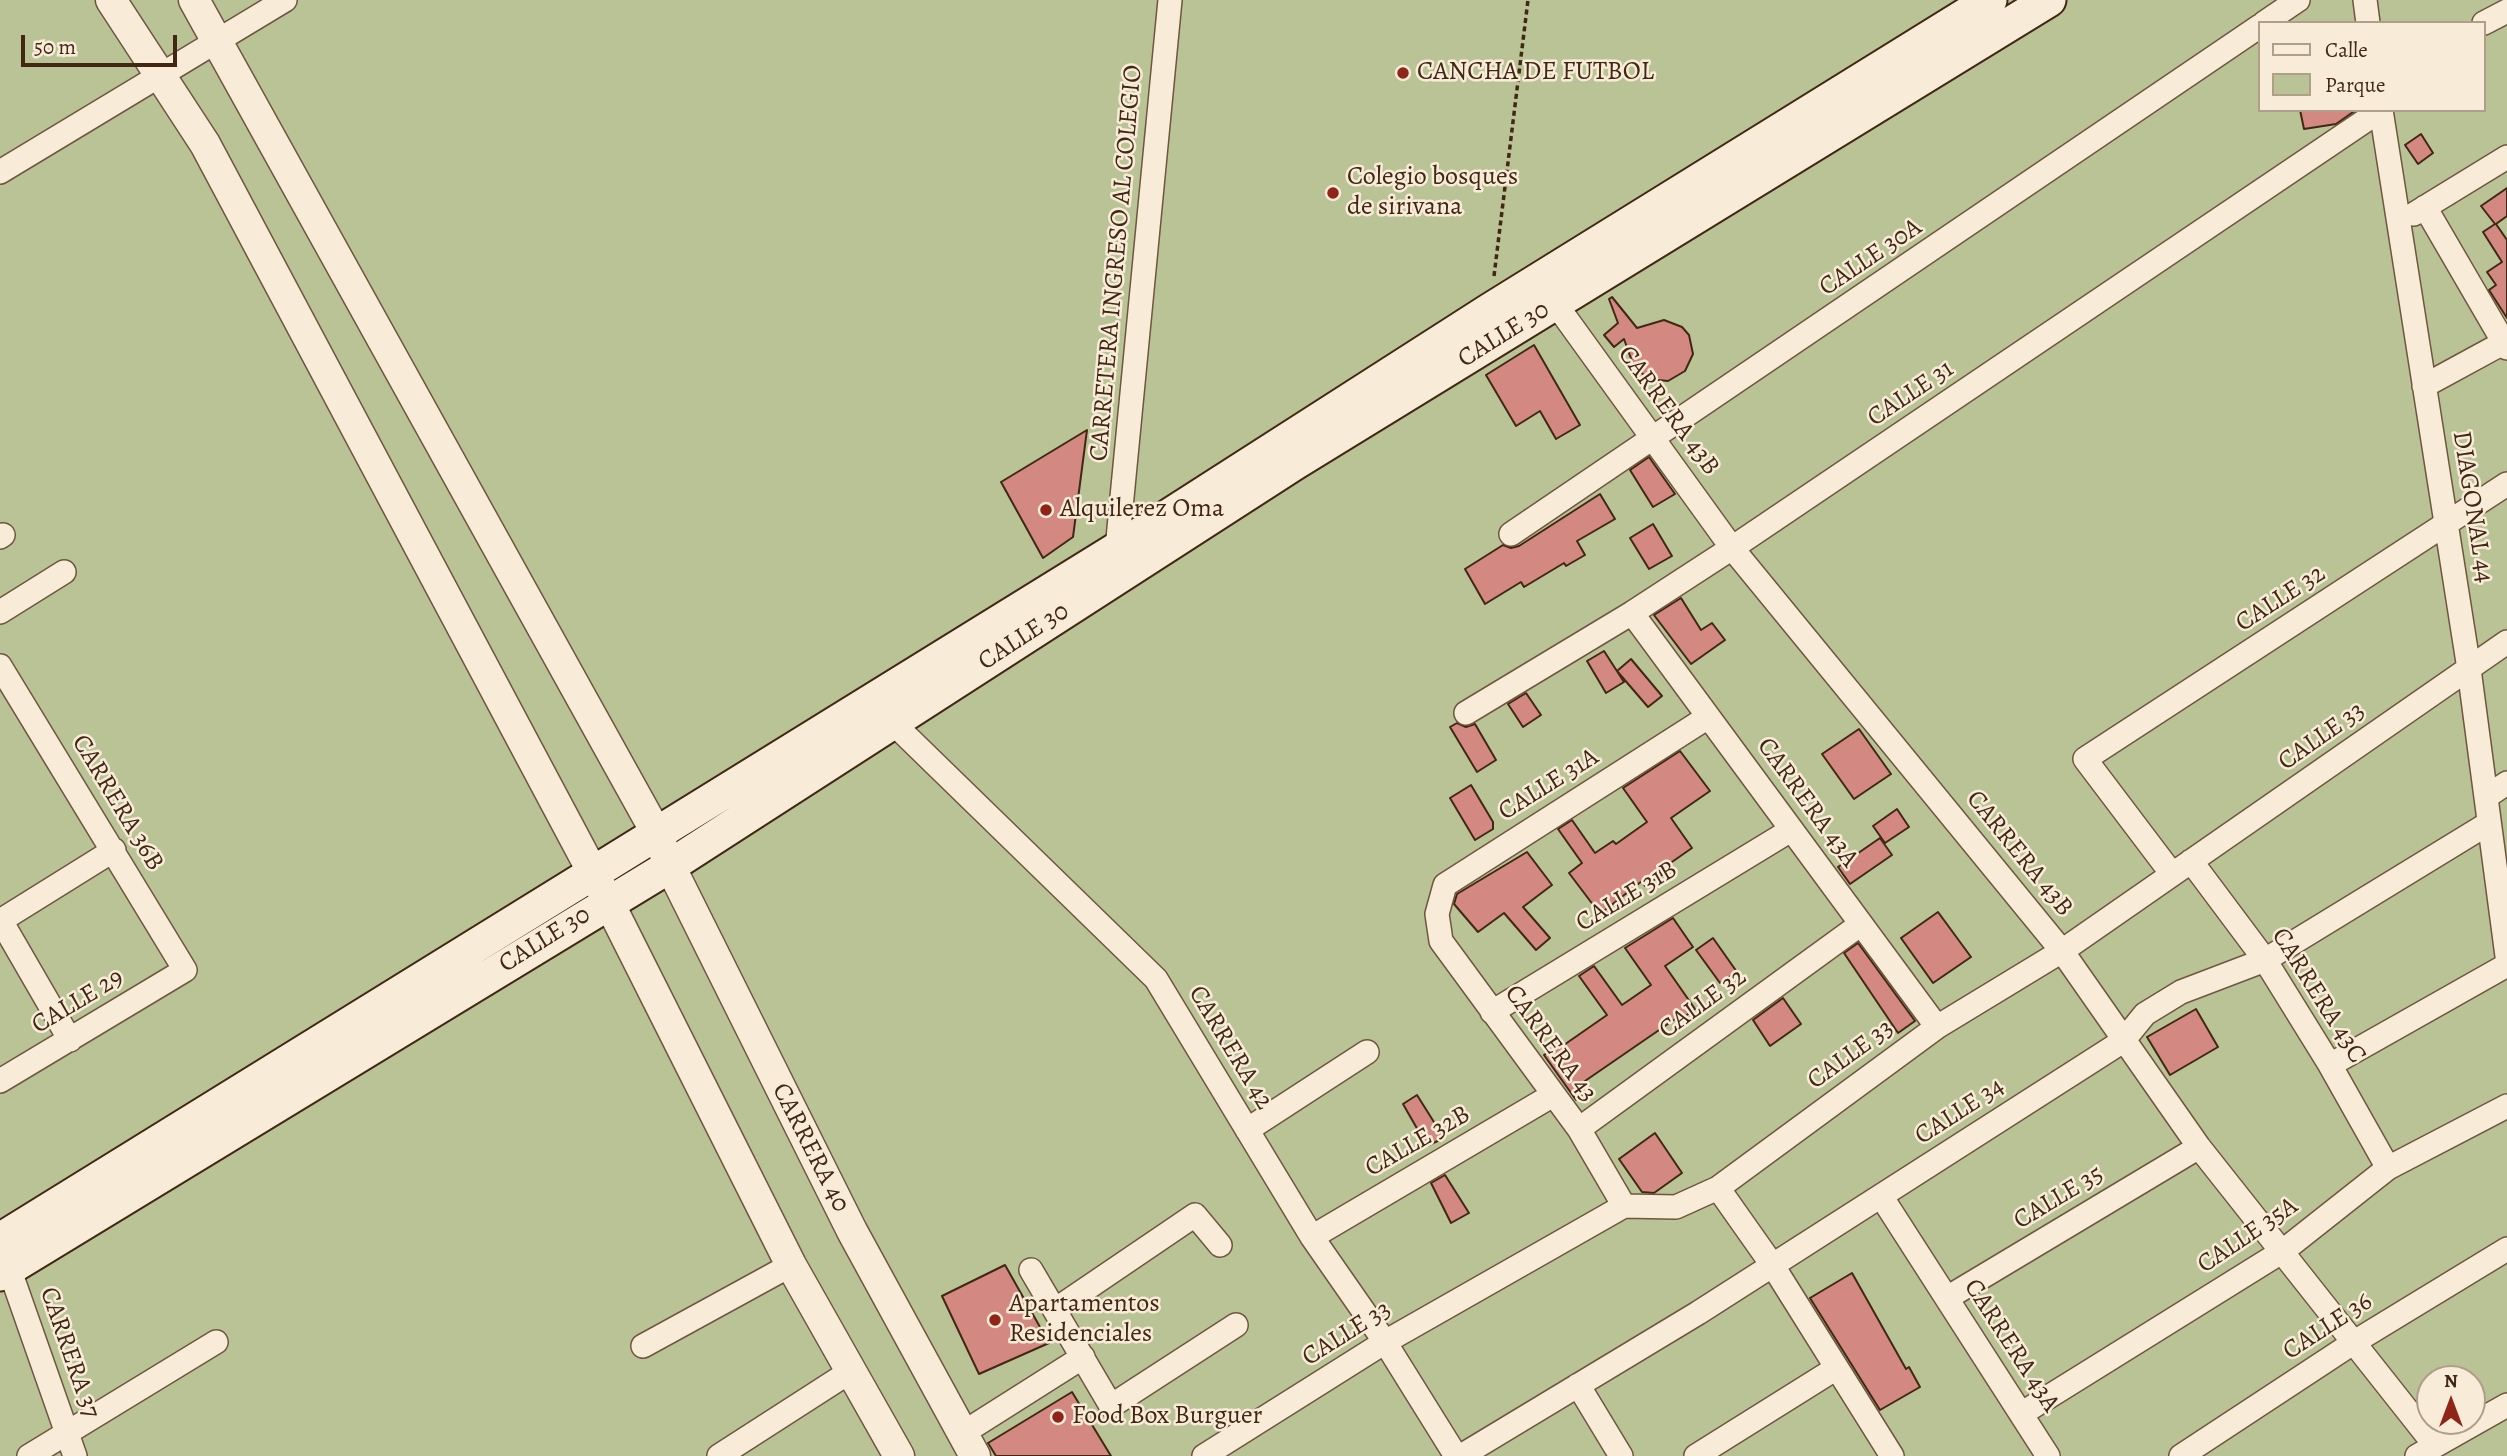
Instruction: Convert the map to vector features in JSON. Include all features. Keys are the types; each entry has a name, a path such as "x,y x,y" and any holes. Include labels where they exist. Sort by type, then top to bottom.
{"main road":[{"name":"CALLE 30","path":"3,1261 670,866 892,722 1124,559 1490,310 1990,0"},
{"name":"CALLE 30","path":"3,1261 593,872 1555,303 2049,0"}],"street":[{"path":"111,0 205,144 593,872 791,1265 899,1456"},
{"name":"CARRERA 40","path":"194,0 657,834 670,866 852,1231 969,1445"},
{"path":"0,172 285,0"},
{"name":"CARRETERA INGRESO AL COLEGIO","path":"1124,559 1170,0"},
{"name":"CALLE 30A","path":"2266,21 2298,0"},
{"path":"2365,0 2368,21"},
{"path":"2486,22 2507,11"},
{"name":"CALLE 30A","path":"1511,534 1655,439 2258,27"},
{"name":"CALLE 31","path":"1466,713 1632,613 1732,548 2378,112"},
{"name":"DIAGONAL 44","path":"2381,112 2469,669 2505,922 2507,956"},
{"path":"2398,224 2507,157"},
{"path":"2424,386 2505,345 2425,207"},
{"name":"CARRERA 43B","path":"1555,303 1732,548 2062,950 2199,1147 2356,1341 2426,1450"},
{"name":"CALLE 32","path":"2085,759 2507,484"},
{"path":"0,612 64,572"},
{"name":"CARRERA 43A","path":"1632,613 1937,1027"},
{"name":"CALLE 33","path":"1204,1456 1385,1342 1624,1206 1676,1207 1718,1188 1937,1027 2062,950 2507,642"},
{"name":"CARRERA 36B","path":"0,666 185,970"},
{"name":"CALLE 31A","path":"1437,914 1445,885 1709,717"},
{"name":"CARRERA 42","path":"892,722 1156,979 1312,1237 1459,1456"},
{"name":"CARRERA 43C","path":"2085,759 2264,960 2330,1065 2388,1168"},
{"path":"2486,797 2507,783"},
{"name":"CALLE 34","path":"1459,1456 1773,1266 2123,1041 2145,1014 2181,992 2264,960 2489,823"},
{"name":"CALLE 31B","path":"1492,1012 1791,830"},
{"path":"71,1040 0,920 114,850"},
{"name":"CARRERA 43","path":"1437,914 1441,941 1579,1129 1624,1206"},
{"name":"CALLE 32","path":"1579,1129 1861,924"},
{"path":"2330,1065 2507,965"},
{"name":"CALLE 29","path":"0,1081 185,970"},
{"path":"1247,1130 1367,1052"},
{"name":"CALLE 32B","path":"1312,1237 1553,1095"},
{"name":"CALLE 35A","path":"2021,1414 2283,1251 2388,1168 2507,1106"},
{"name":"CALLE 35","path":"1947,1298 2199,1147"},
{"path":"1718,1188 1773,1266 1835,1369 1892,1456"},
{"name":"CARRERA 43A","path":"1881,1196 2048,1456"},
{"path":"1055,1310 1195,1215 1220,1245"},
{"name":"CALLE 36","path":"2181,1456 2356,1341 2507,1249"},
{"name":"CARRERA 37","path":"3,1261 75,1456"},
{"path":"643,1346 791,1265"},
{"path":"1031,1270 1111,1406 1236,1325"},
{"path":"29,1456 216,1342"},
{"path":"969,1445 1083,1357"},
{"path":"1696,1456 1835,1369"},
{"path":"719,1456 851,1371"},
{"path":"1578,1385 1621,1456"},
{"path":"2426,1450 2507,1405"}],"path":[{"path":"1490,310 1528,0"}],"green space":[{"path":"0,0 2507,0 2507,1456 0,1456"}],"building":[{"path":"2300,112 2353,112 2336,124 2304,129"},
{"path":"2421,134 2433,153 2418,164 2405,145"},
{"path":"2507,188 2507,216 2496,224 2507,240 2507,318 2489,290 2496,285 2487,272 2502,262 2483,232 2495,224 2481,206"},
{"path":"1612,297 1637,328 1664,320 1682,327 1689,335 1693,354 1685,371 1668,381 1649,379 1634,367 1624,339 1614,347 1604,335 1618,323 1609,299"},
{"path":"1534,345 1580,425 1556,439 1540,411 1516,426 1486,375"},
{"name":"Alquilerez Oma","path":"1087,430 1073,537 1043,558 1001,482"},
{"path":"1649,457 1675,494 1653,507 1630,470"},
{"path":"1600,494 1615,519 1577,541 1585,555 1566,566 1564,563 1524,587 1521,582 1485,604 1465,569 1503,545 1511,548 1519,546"},
{"path":"1653,524 1672,556 1649,569 1630,538"},
{"path":"1681,598 1701,630 1712,623 1725,640 1691,664 1654,615"},
{"path":"1604,651 1624,682 1606,693 1587,661"},
{"path":"1631,659 1662,696 1648,707 1617,671"},
{"path":"1526,693 1541,715 1523,727 1508,704"},
{"path":"1457,723 1466,727 1475,724 1496,760 1477,772 1450,727"},
{"path":"1859,729 1891,774 1854,799 1822,754"},
{"path":"1680,751 1710,791 1671,818 1692,848 1659,871 1662,875 1645,886 1642,881 1600,914 1569,873 1582,863 1558,829 1572,820 1595,853 1613,841 1616,844 1647,822 1623,788"},
{"path":"1471,785 1493,822 1493,829 1475,840 1450,798"},
{"path":"1897,809 1909,827 1885,843 1873,826"},
{"path":"1880,838 1892,855 1850,884 1838,867"},
{"path":"1527,852 1552,885 1523,907 1550,938 1536,950 1504,913 1478,932 1454,904 1457,894"},
{"path":"1938,912 1971,957 1933,983 1901,938"},
{"path":"1673,918 1693,947 1665,966 1695,1009 1680,1020 1678,1017 1585,1081 1590,1089 1576,1100 1544,1055 1559,1045 1561,1047 1607,1015 1579,976 1594,966 1622,1005 1651,985 1625,948"},
{"path":"1713,938 1737,972 1720,983 1696,950"},
{"path":"1858,943 1915,1021 1898,1033 1844,953"},
{"path":"1783,998 1801,1024 1770,1046 1753,1020"},
{"path":"2196,1009 2218,1047 2170,1075 2147,1037"},
{"path":"1417,1095 1444,1138 1427,1146 1403,1104"},
{"path":"1655,1133 1682,1173 1654,1193 1642,1192 1619,1159"},
{"path":"1445,1175 1469,1213 1451,1223 1431,1183"},
{"name":"Apartamentos Residenciales","path":"1005,1265 1049,1343 979,1374 942,1296"},
{"path":"1852,1273 1906,1369 1909,1367 1920,1387 1880,1410 1810,1298"},
{"name":"Food Box Burguer","path":"1072,1392 1111,1456 996,1456 988,1443"}],"place":[{"name":"CANCHA DE FUTBOL","path":"1403,73"},
{"name":"Colegio bosques de sirivana","path":"1333,193"},
{"name":"Alquilerez Oma","path":"1046,510"},
{"name":"Apartamentos Residenciales","path":"995,1320"},
{"name":"Food Box Burguer","path":"1058,1417"}]}
